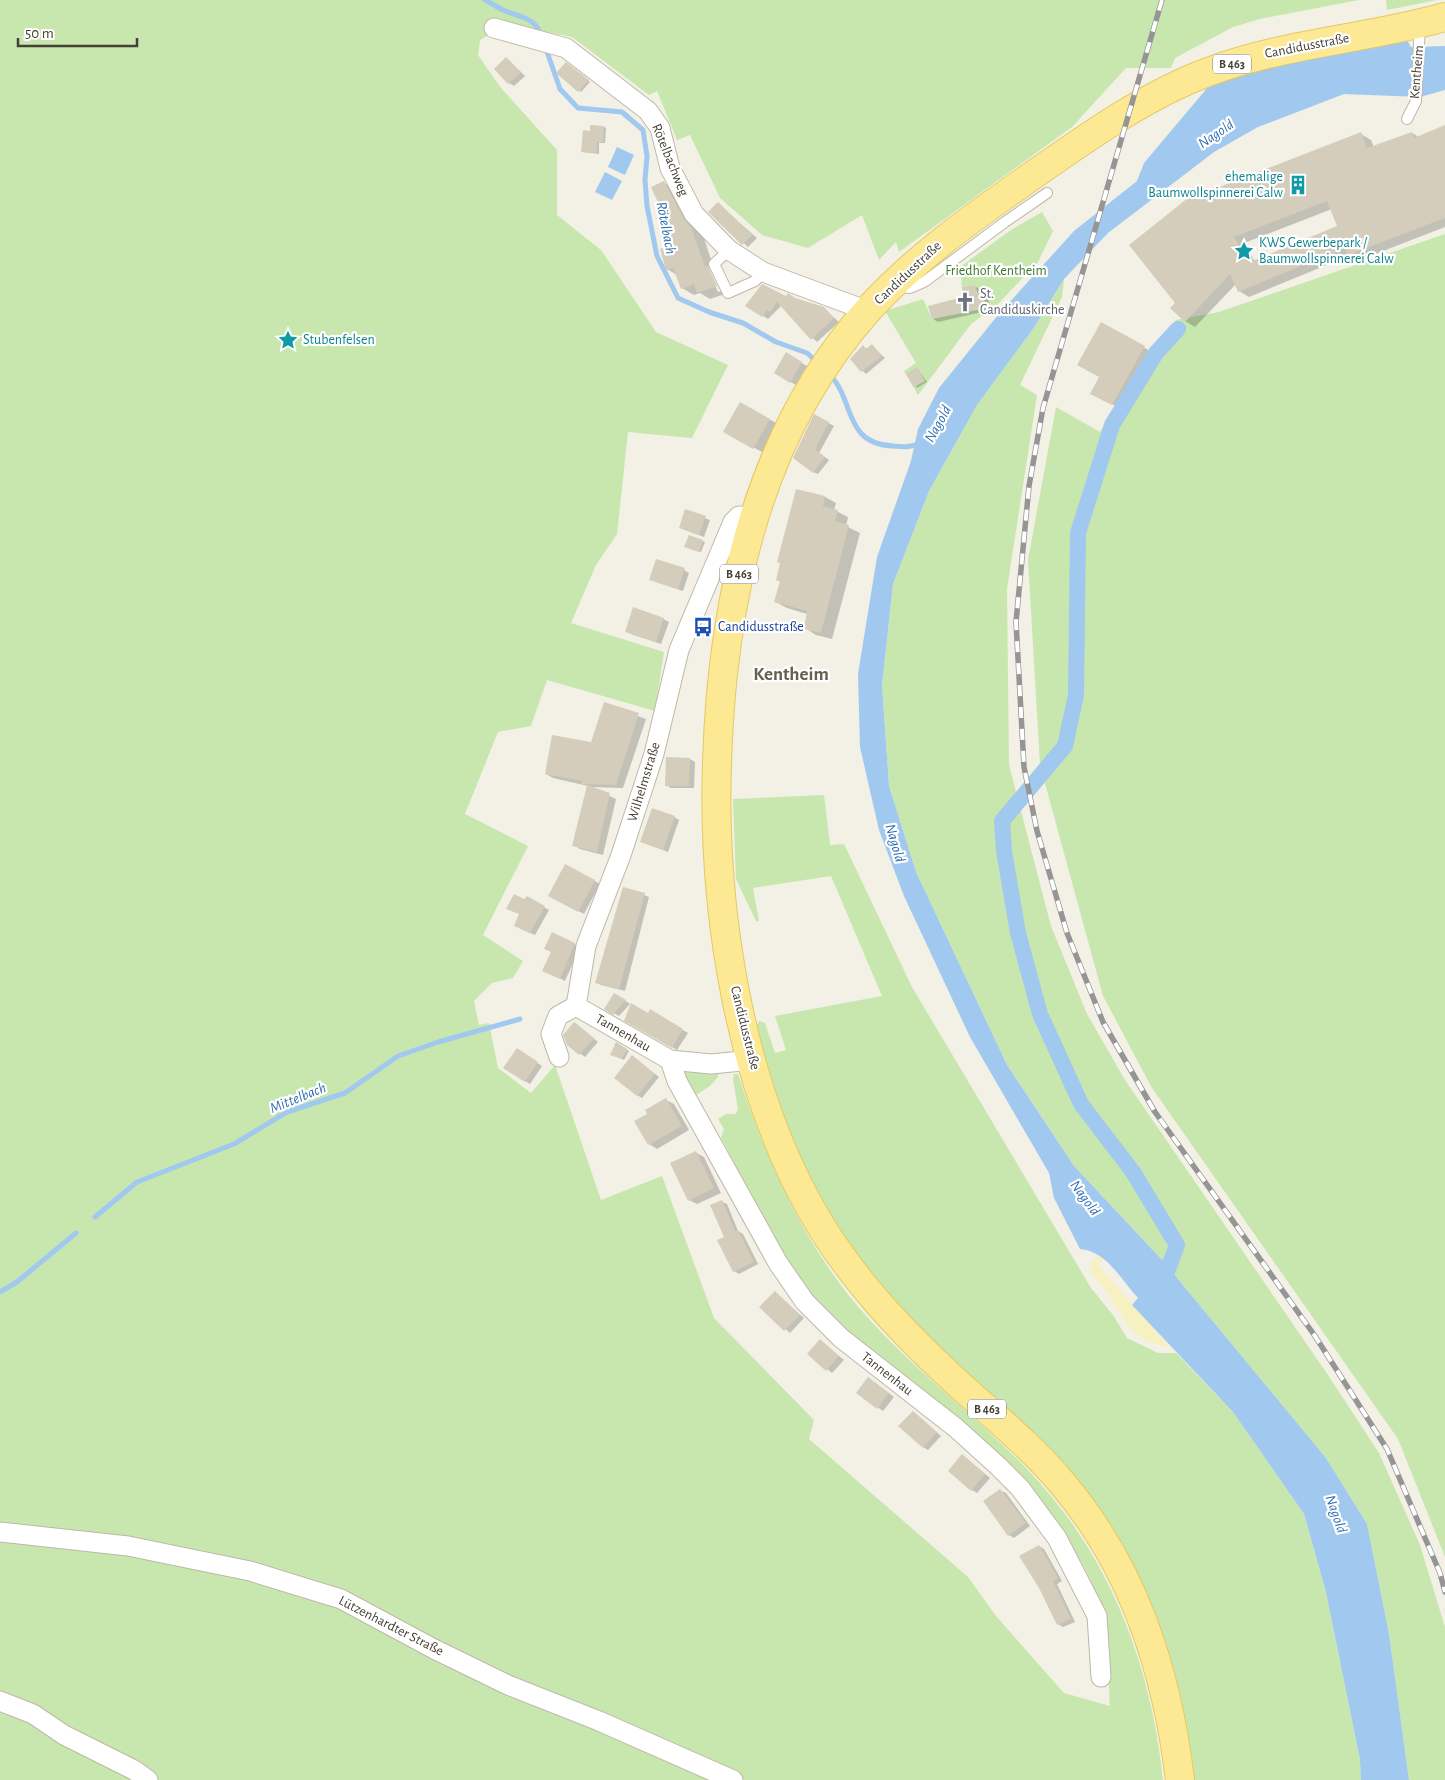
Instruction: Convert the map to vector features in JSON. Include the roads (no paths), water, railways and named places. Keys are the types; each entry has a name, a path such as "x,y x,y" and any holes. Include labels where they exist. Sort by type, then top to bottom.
{"main road":[{"name":"Candidusstraße","path":"1180,1780 1171,1715 1152,1641 1115,1559 1093,1522 1060,1480 902,1330 863,1287 811,1209 789,1165 752,1060 728,950 718,844 716,785 719,709 728,632 738,577 754,517 776,454 818,377 833,354 868,311 893,285 947,237 1092,135 1178,84 1264,54 1428,28"}],"street":[{"name":"Rötelbachweg","path":"494,28 566,48 648,111 660,128 670,168 694,214 728,250 763,272 868,311"},
{"name":"Wilhelmstraße","path":"576,1006 586,946 621,855 654,754 679,650 733,522 739,516 754,517"},
{"path":"559,1057 551,1034 558,1016 576,1006"},
{"name":"Tannenhau","path":"576,1006 670,1060 711,1064 752,1060"},
{"name":"Tannenhau","path":"670,1060 677,1081 774,1255 805,1302 841,1338 956,1428 998,1466 1020,1488 1057,1538 1097,1616 1100,1677"},
{"name":"Lützenhardter Straße","path":"0,1532 128,1546 250,1571 341,1599 434,1649 508,1685 599,1721 734,1780"},
{"path":"0,1701 33,1714 64,1735 134,1770 148,1780"}],"lane":[{"name":"Kentheim","path":"1407,119 1416,101 1428,28"},
{"path":"893,285 910,288 924,282 1047,193"},
{"path":"728,250 714,264 728,293 755,281 763,272"}],"water":[{"name":"Nagold","path":"1407,40 1411,47 1445,46 1445,90 1420,97 1344,94 1258,127 1214,152 1108,233 1064,279 1033,329 977,405 929,491 893,584 882,685 889,786 916,872 1007,1065 1074,1166 1163,1261 1326,1458 1367,1524 1389,1634 1409,1780 1361,1780 1360,1760 1326,1592 1304,1514 1233,1412 1132,1305 1138,1298 1113,1267 1098,1255 1080,1249 1054,1198 1049,1173 970,1037 904,896 879,830 860,747 858,674 877,557 911,461 918,429 939,388 998,315 1074,231 1137,181 1144,163 1208,87 1243,74 1305,58"},
{"path":"617,147 634,155 625,175 608,167"},
{"path":"605,172 622,181 612,200 595,192"}],"waterway":[{"name":"Rötelbach","path":"485,0 532,22 540,31 542,38"},
{"name":"Rötelbach","path":"545,46 560,89 578,108 622,112 643,130 647,156 645,180 647,206 657,256 678,298 709,312 743,323 776,342 807,353 818,363"},
{"path":"1161,1288 1177,1245 1133,1172 1081,1104 1040,1014 1018,933 1004,851 1002,821 1065,746 1076,695 1078,533 1112,425 1156,353 1178,329"},
{"name":"Rötelbach","path":"829,374 837,384 852,419 866,437 877,443 903,447 919,443"},
{"name":"Mittelbach","path":"95,1217 137,1182 234,1144 287,1112 345,1093 398,1056 438,1042 520,1019"},
{"name":"Mittelbach","path":"0,1292 17,1282 76,1233"}],"railway":[{"path":"1162,0 1043,408 1029,486 1016,622 1024,767 1037,831 1067,933 1103,1022 1155,1112 1315,1336 1387,1449 1440,1573 1445,1592"}],"place":[{"name":"ehemalige Baumwollspinnerei Calw","path":"1298,185"},
{"name":"KWS Gewerbepark / Baumwollspinnerei Calw","path":"1244,251"},
{"name":"St. Candiduskirche","path":"965,302"},
{"name":"Stubenfelsen","path":"288,340"},
{"name":"Candidusstraße","path":"703,627"}],"district":[{"name":"Kentheim","path":"791,674"}],"park label":[{"name":"Friedhof Kentheim","path":"996,271"}]}
